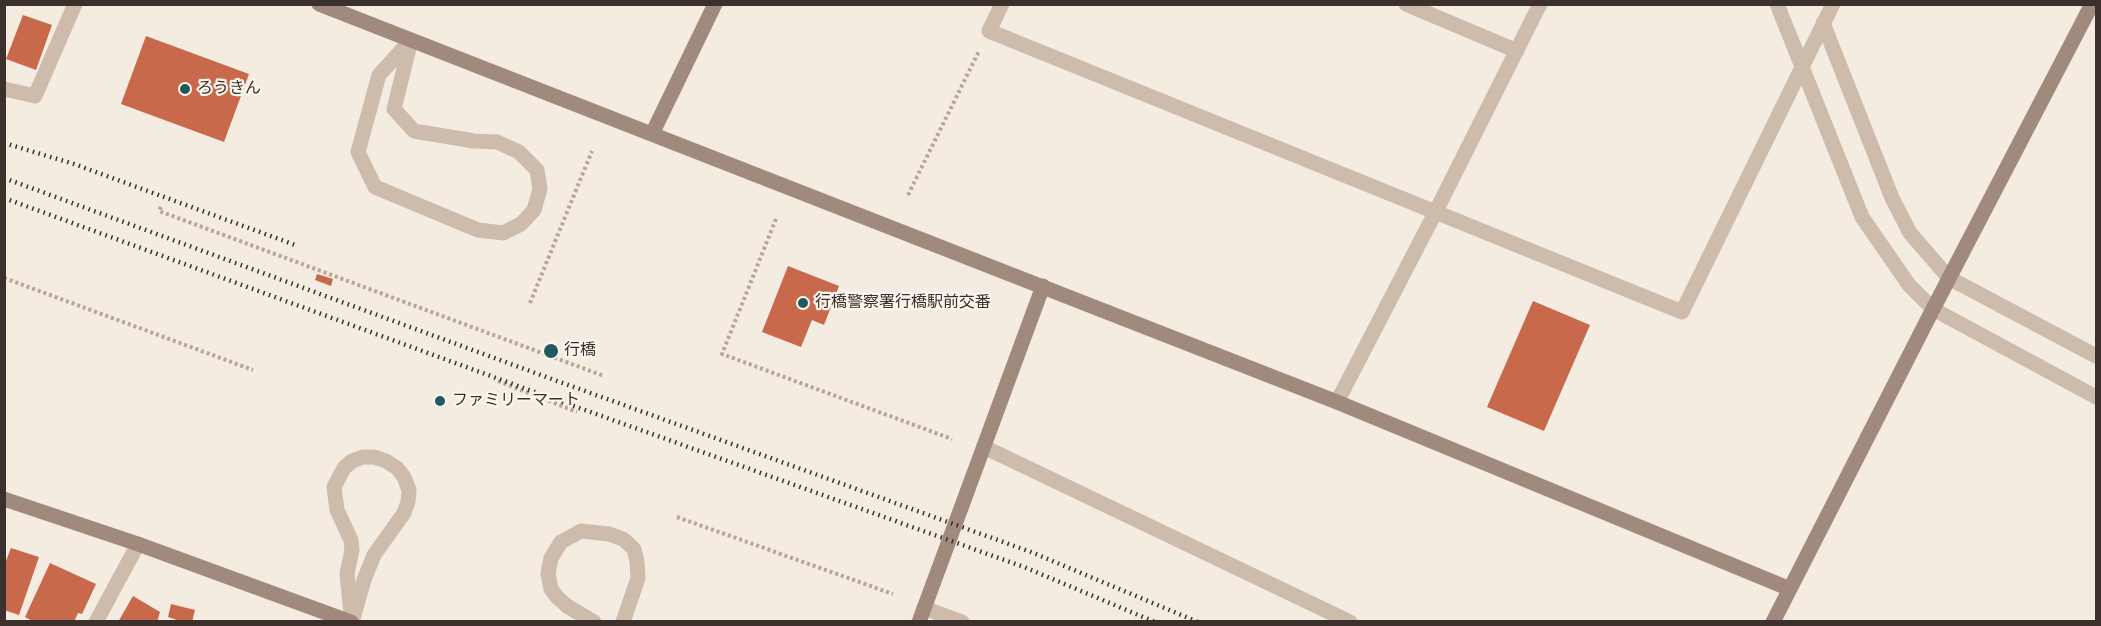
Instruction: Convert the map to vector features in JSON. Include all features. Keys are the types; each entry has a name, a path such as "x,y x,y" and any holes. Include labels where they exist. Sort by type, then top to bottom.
{"street":[{"path":"4,89 35,96 75,4"},
{"path":"319,4 1337,402 1790,589"},
{"path":"652,134 715,4"},
{"path":"1002,4 989,31 1682,312 1833,4"},
{"path":"1406,4 1517,51"},
{"path":"1337,402 1540,4"},
{"path":"1777,4 1862,217 1909,285 1933,309 2097,397"},
{"path":"1773,621 2092,4"},
{"path":"1823,23 1892,198 1910,233 1949,278 2097,356"},
{"path":"411,40 394,109 414,131 474,141 497,142 519,152 537,170 540,189 534,210 521,224 503,233 478,230 375,187 358,152 379,75 411,40"},
{"path":"962,621 921,615 1043,286"},
{"path":"984,447 1350,621"},
{"path":"363,457 374,457 392,465 404,477 409,490 408,502 400,520 374,555 351,621 347,574 352,550 351,540 337,510 334,487 344,468 352,461 363,457"},
{"path":"4,499 138,544 351,621"},
{"path":"594,621 567,606 557,597 548,574 551,558 561,542 581,531 609,534 623,539 634,549 638,561 638,578 623,621"},
{"path":"96,621 138,544"}],"path":[{"path":"908,195 989,31"},
{"path":"530,303 592,151"},
{"path":"161,207 159,211 604,376"},
{"path":"776,219 723,354 952,439"},
{"path":"4,278 253,370"},
{"path":"498,381 577,412"},
{"path":"677,517 893,594"}],"building":[{"path":"23,15 52,25 36,70 6,59"},
{"name":"ろうきん","path":"146,36 249,74 224,142 121,104"},
{"name":"行橋警察署行橋駅前交番","path":"788,266 839,286 824,325 812,320 801,347 762,332"},
{"path":"317,274 333,279 331,286 315,280"},
{"path":"1533,301 1590,325 1544,431 1487,407"},
{"path":"11,548 39,557 19,615 4,610 4,566"},
{"path":"50,563 96,584 82,614 78,613 74,622 34,622 25,617"},
{"path":"133,596 160,612 157,622 118,622"},
{"path":"171,604 195,610 192,622 176,622 177,620 168,617"}],"railway":[{"path":"4,143 74,164 298,246"},
{"path":"4,178 1031,552 1198,622"},
{"path":"4,198 540,394 1024,567 1155,622"}],"place":[{"name":"ろうきん","path":"185,89"},
{"name":"行橋警察署行橋駅前交番","path":"803,303"},
{"name":"行橋","path":"551,351"},
{"name":"ファミリーマート","path":"440,401"}]}
